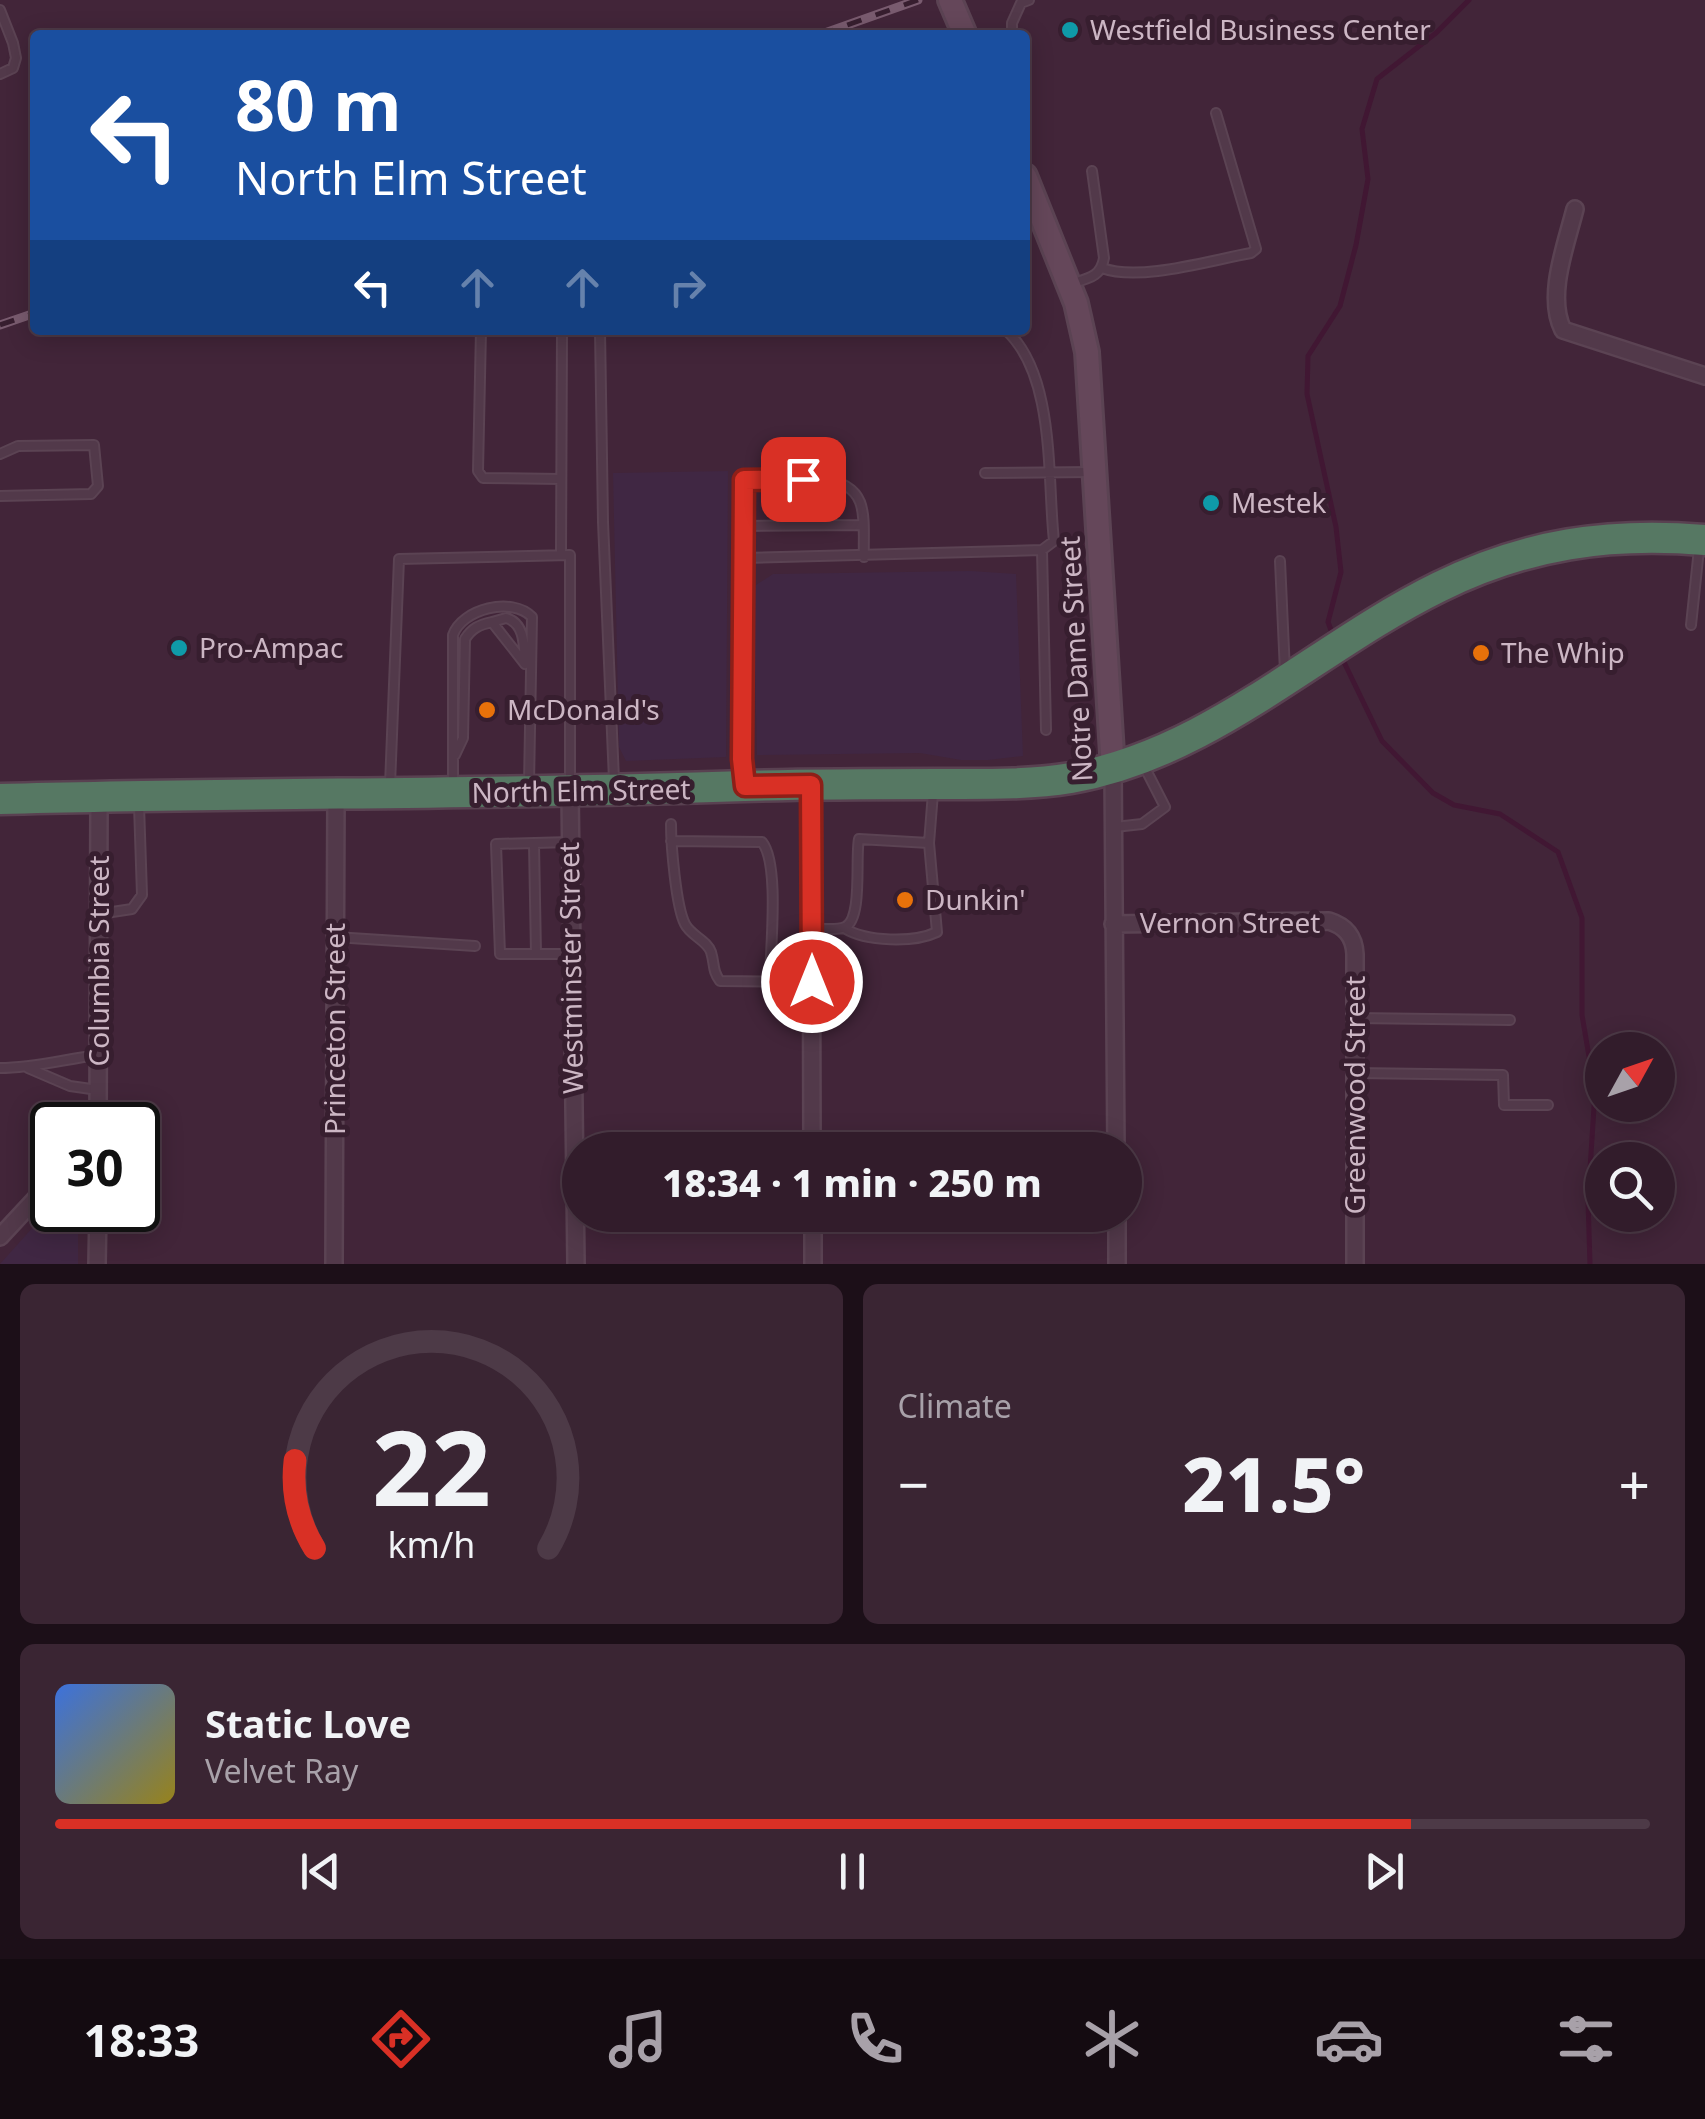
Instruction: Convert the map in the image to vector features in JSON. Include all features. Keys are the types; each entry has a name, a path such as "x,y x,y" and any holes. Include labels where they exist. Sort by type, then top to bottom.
{"highway":[{"name":"North Elm Street","path":"0,798 529,794 1042,782 1127,764 1214,724 1435,588 1490,564 1542,548 1619,536 1702,540"}],"main road":[{"name":"Notre Dame Street","path":"1030,188 1069,284 1087,352 1127,764"}],"street":[{"path":"1575,209 1562,265 1556,316 1563,330 1705,376"},
{"name":"Notre Dame Street","path":"1116,1132 1115,827 1127,764"},
{"path":"811,785 812,1132"},
{"name":"Westminster Street","path":"570,793 576,1264"},
{"name":"Princeton Street","path":"334,1264 336,794"},
{"name":"Columbia Street","path":"98,1102 99,796"},
{"name":"Vernon Street","path":"1114,924 1321,920 1346,929"},
{"name":"Greenwood Street","path":"1346,929 1354,946 1355,1264"},
{"path":"0,1237 30,1205"},
{"path":"97,1264 98,1232"},
{"path":"813,1232 813,1264"},
{"path":"1116,1232 1117,1264"}],"lane":[{"path":"1012,30 1021,4 1030,0"},
{"path":"0,10 16,58 13,68 0,74"},
{"path":"1102,268 1114,272 1166,269 1256,249 1216,114"},
{"path":"1069,284 1094,277 1102,268 1104,258 1092,170"},
{"path":"481,335 478,472 483,478 560,478"},
{"path":"560,555 562,335"},
{"path":"600,335 603,522 615,792"},
{"path":"744,558 1042,550 1054,541 1045,416 1026,354 1010,335"},
{"path":"0,454 18,446 94,445 98,486 91,494 0,496"},
{"path":"985,473 1096,472"},
{"path":"745,786 744,480 832,478 850,487 861,504 864,557"},
{"path":"744,526 862,525"},
{"path":"1691,625 1702,540"},
{"path":"1042,550 1046,730"},
{"path":"389,794 399,560 560,555 570,555 570,793"},
{"path":"1280,561 1286,682"},
{"path":"453,794 453,635 456,624 500,606 514,606 532,617 529,794"},
{"path":"453,759 463,738 465,639 475,626 506,618 515,622 522,634 530,693"},
{"path":"492,622 525,664"},
{"path":"1115,827 1142,824 1166,807 1127,764"},
{"path":"812,929 844,928 864,937 916,937 937,932 930,843 934,784"},
{"path":"99,914 132,909 142,895 139,796"},
{"path":"671,824 683,921 711,952 712,970 720,981 812,982"},
{"path":"844,928 852,922 856,909 859,839 930,843"},
{"path":"570,842 496,844 500,954 572,954"},
{"path":"672,842 762,842 768,848 770,982"},
{"path":"534,844 536,954"},
{"path":"335,936 476,946"},
{"path":"1355,1018 1510,1020"},
{"path":"0,1068 28,1068 98,1055"},
{"path":"28,1068 70,1086 98,1090"},
{"path":"1355,1073 1503,1075 1504,1105 1548,1104"}],"shaded area":[{"path":"728,471 726,757 626,761 619,747 613,473"},
{"path":"773,574 1016,574 1023,756 961,760 920,753 757,755 753,587"},
{"path":"30,1231 78,1232 78,1264 0,1264"}],"waterway":[{"path":"1334,638 1328,622 1341,572 1336,527 1307,394 1308,356 1340,306 1356,245 1368,179 1362,129 1377,79 1436,33 1469,0"},
{"path":"1342,658 1382,741 1433,793 1454,805 1500,814 1558,852 1582,918 1582,1015 1595,1092 1588,1200 1590,1264"}],"railway":[{"path":"833,30 918,0"},
{"path":"0,325 30,315"}],"place":[{"name":"Westfield Business Center","path":"1070,30"},
{"name":"Mestek","path":"1211,503"},
{"name":"Pro-Ampac","path":"179,648"},
{"name":"The Whip","path":"1481,653"},
{"name":"McDonald's","path":"487,710"},
{"name":"Dunkin'","path":"905,900"}],"route":[{"path":"803,479 744,480 742,759 745,786 811,785 812,982"}]}
